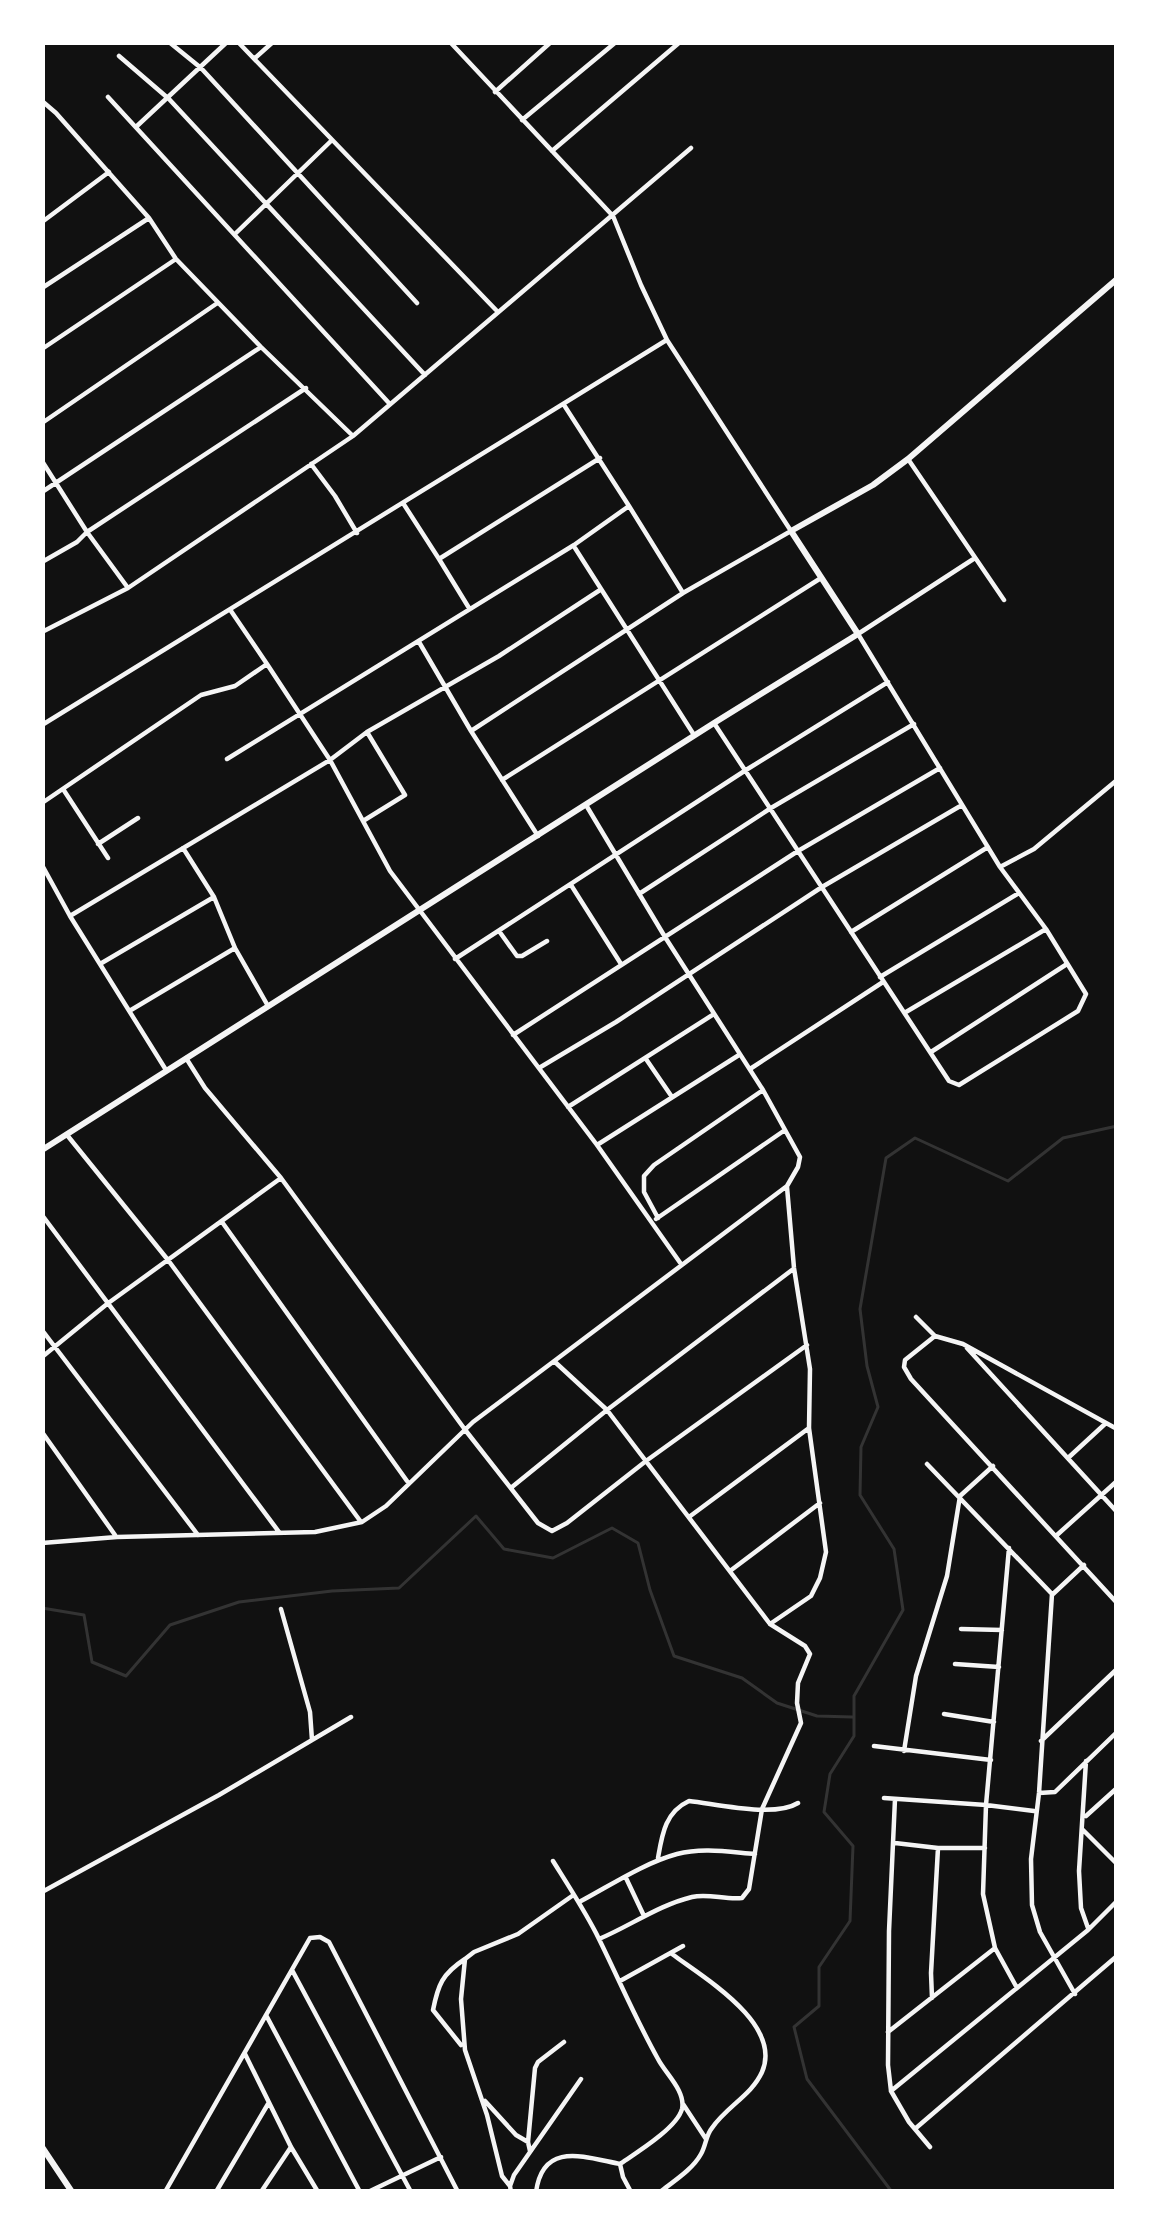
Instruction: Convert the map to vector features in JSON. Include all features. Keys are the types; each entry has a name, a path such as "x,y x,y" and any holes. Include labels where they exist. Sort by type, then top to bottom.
{"street":[{"path":"169,42 201,68 417,303"},
{"path":"137,126 226,42"},
{"path":"238,42 498,312"},
{"path":"255,58 273,42"},
{"path":"450,42 613,215 667,340 888,682 1000,867 1086,994 1078,1012 959,1085 949,1081 714,722"},
{"path":"495,92 551,42"},
{"path":"522,120 616,42"},
{"path":"552,151 680,42"},
{"path":"119,56 169,99 425,375"},
{"path":"108,97 390,404"},
{"path":"42,101 149,218 176,259 353,436"},
{"path":"235,234 331,141"},
{"path":"42,632 128,588 353,436 691,148"},
{"path":"42,222 109,172"},
{"path":"42,287 149,218"},
{"path":"42,349 176,259"},
{"path":"471,731 683,592 873,485 1117,279"},
{"path":"42,423 218,303"},
{"path":"42,725 667,340"},
{"path":"42,493 260,346"},
{"path":"42,562 306,388"},
{"path":"564,405 683,592"},
{"path":"439,559 600,458"},
{"path":"908,459 1004,600"},
{"path":"42,461 128,588"},
{"path":"311,464 357,533"},
{"path":"403,503 469,608"},
{"path":"227,759 574,545 629,506"},
{"path":"574,545 694,735"},
{"path":"42,1150 975,558"},
{"path":"502,780 821,578"},
{"path":"70,916 330,760 367,731 499,656 599,590"},
{"path":"231,611 330,760 389,871 682,1265"},
{"path":"417,640 538,836"},
{"path":"42,803 201,695 235,686 267,664"},
{"path":"455,959 888,682"},
{"path":"639,894 771,808 914,724"},
{"path":"363,821 405,795 367,731"},
{"path":"513,1035 798,851 940,768"},
{"path":"1000,867 1034,849 1117,779"},
{"path":"63,789 108,858"},
{"path":"42,1543 315,1532 362,1522 386,1506 466,1430 787,1186 800,1157 586,805"},
{"path":"539,1068 822,887 962,805"},
{"path":"98,844 138,818"},
{"path":"851,932 988,847"},
{"path":"182,848 214,897 235,948 268,1006"},
{"path":"42,865 166,1070"},
{"path":"572,885 621,964"},
{"path":"750,1069 1020,893"},
{"path":"100,964 214,897"},
{"path":"904,1013 1046,929"},
{"path":"499,931 517,956 547,941"},
{"path":"130,1010 235,948"},
{"path":"931,1052 1067,964"},
{"path":"568,1107 714,1014"},
{"path":"597,1145 740,1054"},
{"path":"186,1058 205,1088 281,1178 466,1430 538,1523 552,1531 807,1345"},
{"path":"646,1059 672,1097"},
{"path":"658,1217 644,1192 644,1176 763,1090"},
{"path":"651,1222 785,1130"},
{"path":"67,1135 168,1260 362,1522"},
{"path":"42,1357 106,1304 281,1178"},
{"path":"770,1624 811,1596 826,1552 809,1428 812,1400 807,1345 787,1186"},
{"path":"42,1215 280,1532"},
{"path":"222,1222 408,1483"},
{"path":"512,1487 794,1268"},
{"path":"916,1317 934,1336 963,1344 1117,1429"},
{"path":"42,1330 200,1537"},
{"path":"934,1336 904,1360 911,1379 1117,1603"},
{"path":"963,1344 1117,1512"},
{"path":"555,1362 607,1410 770,1624 805,1646 809,1654 798,1683 800,1723 762,1809 749,1888 742,1898 695,1896 599,1939"},
{"path":"1068,1458 1106,1423"},
{"path":"689,1517 809,1428"},
{"path":"42,1432 117,1538"},
{"path":"928,1464 1052,1594"},
{"path":"904,1751 916,1676 947,1576 960,1496 993,1466"},
{"path":"1057,1535 1117,1481"},
{"path":"730,1571 820,1503"},
{"path":"1009,1549 986,1805 983,1894 995,1948 1017,1988"},
{"path":"1075,1994 1040,1931 1032,1905 1030,1859 1052,1594 1084,1565"},
{"path":"281,1609 310,1712 312,1740"},
{"path":"961,1629 1002,1630"},
{"path":"955,1664 999,1667"},
{"path":"1041,1741 1117,1669"},
{"path":"944,1714 994,1723"},
{"path":"42,1892 350,1717"},
{"path":"1039,1793 1055,1792 1117,1732"},
{"path":"874,1746 991,1760"},
{"path":"1086,1761 1079,1894 1088,1930"},
{"path":"1083,1818 1117,1788"},
{"path":"1110,1793 1117,1801"},
{"path":"884,1798 1036,1811"},
{"path":"895,1799 888,2032 891,2091 930,2147"},
{"path":"657,1861 671,1814 689,1801 762,1809 798,1803"},
{"path":"1083,1830 1117,1864"},
{"path":"893,1843 985,1848"},
{"path":"932,1998 938,1848"},
{"path":"578,1903 657,1861 696,1851 755,1854"},
{"path":"554,1861 682,2103 706,2139"},
{"path":"626,1878 644,1916"},
{"path":"465,2050 433,2010 438,1985 474,1952 518,1934 574,1894"},
{"path":"891,2091 1117,1901"},
{"path":"165,2192 310,1938 320,1936 329,1942 458,2192"},
{"path":"619,1981 683,1946"},
{"path":"888,2032 995,1948"},
{"path":"660,2192 694,2164 712,2128 762,2074 766,2058 765,2042 739,2006 672,1954"},
{"path":"915,2129 1117,1956"},
{"path":"465,1960 461,1999 465,2050 502,2176 511,2189 530,2151 581,2079"},
{"path":"292,1970 411,2192"},
{"path":"266,2014 364,2192 442,2157"},
{"path":"530,2151 535,2068 564,2042"},
{"path":"244,2054 318,2192"},
{"path":"481,2098 528,2142"},
{"path":"216,2192 269,2101"},
{"path":"536,2192 538,2181 555,2158 574,2156 620,2164 673,2122 682,2103"},
{"path":"261,2192 291,2146"},
{"path":"42,2147 72,2192"},
{"path":"620,2164 631,2192"}],"waterway":[{"path":"892,2192 807,2079 794,2027 819,2006 819,1967 850,1921 853,1846 824,1812 830,1774 854,1736 854,1696 903,1610 894,1549 860,1495 861,1447 878,1407 860,1309 886,1158 915,1138 1008,1181 1063,1138 1117,1126"},
{"path":"42,1608 84,1615 92,1662 126,1676 170,1625 239,1602 399,1588 476,1516 504,1549 553,1558 612,1528 638,1543 674,1656 742,1678 777,1703 817,1716 852,1717"}]}
